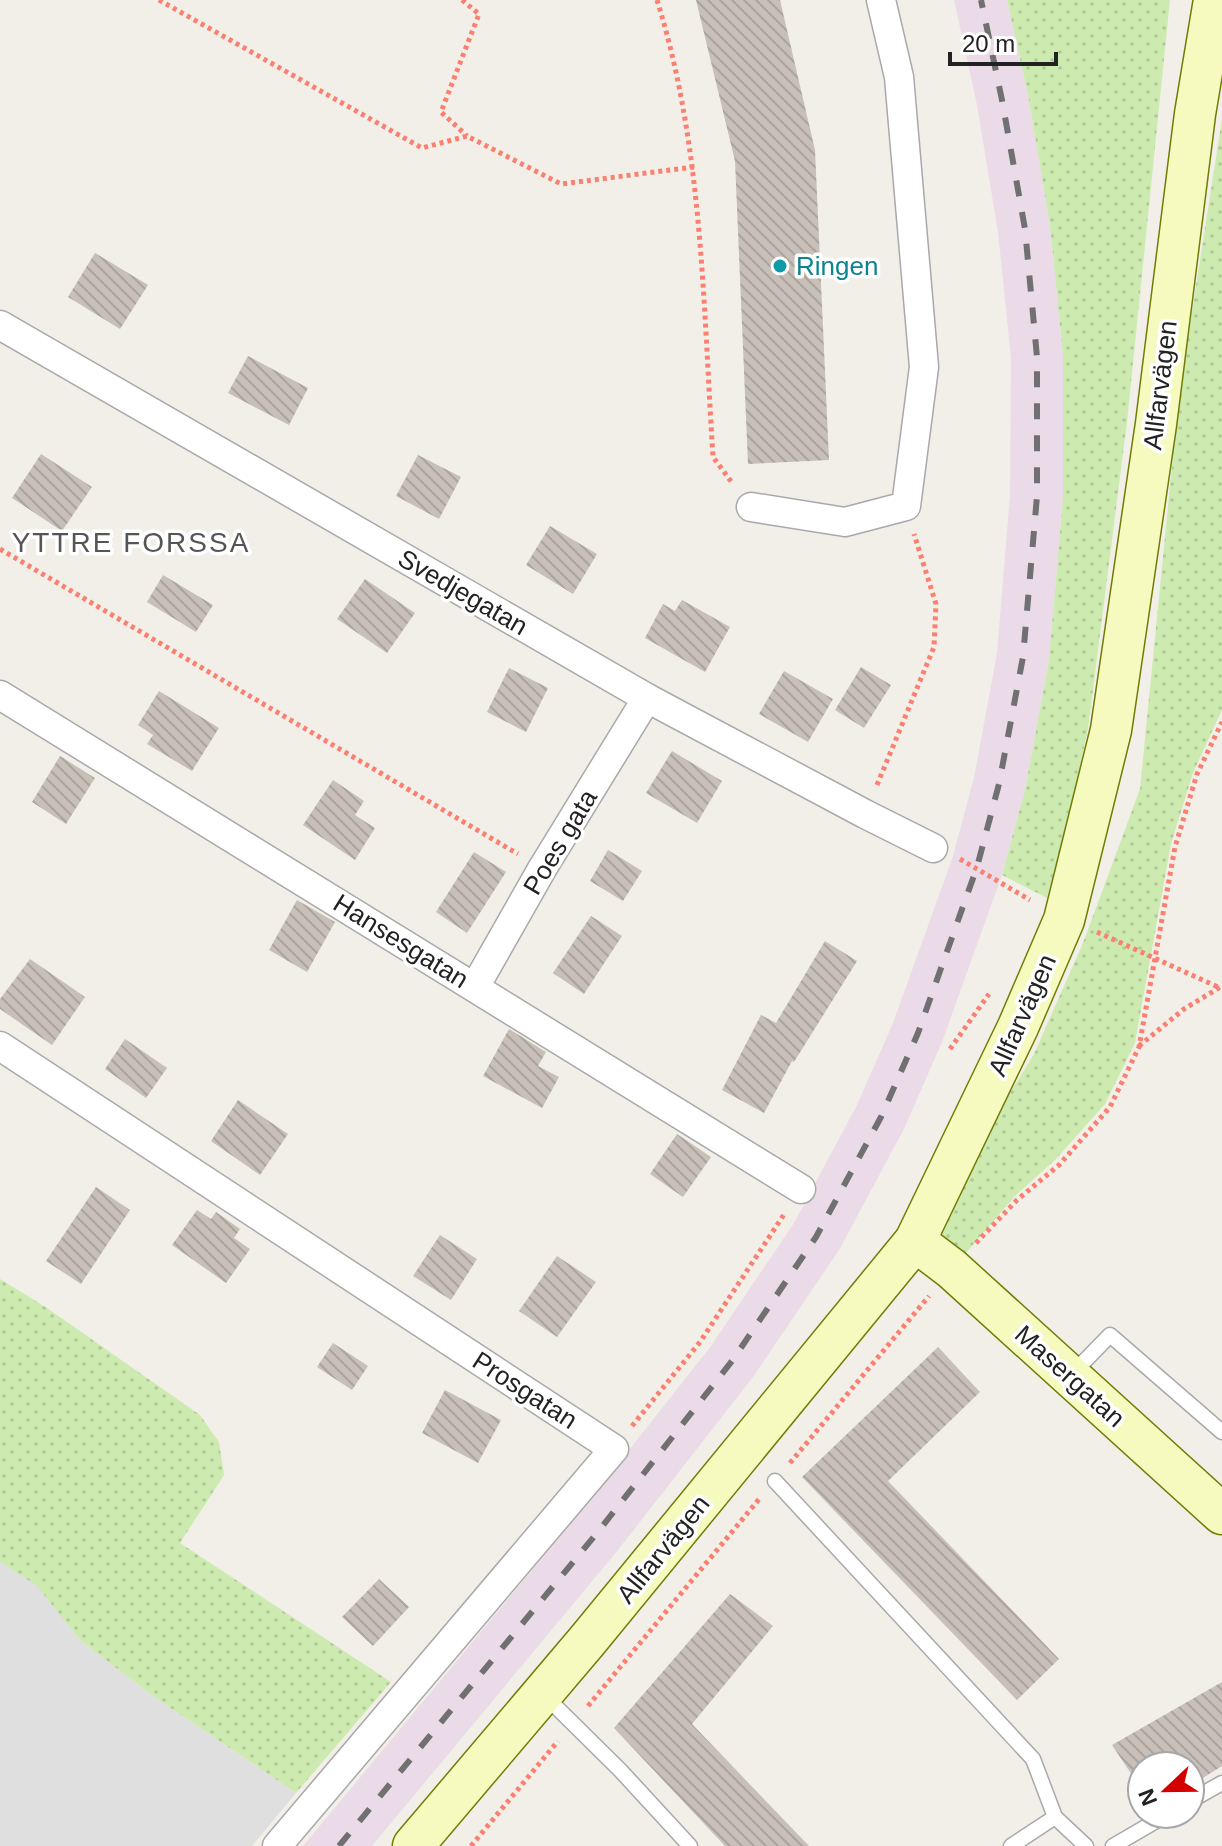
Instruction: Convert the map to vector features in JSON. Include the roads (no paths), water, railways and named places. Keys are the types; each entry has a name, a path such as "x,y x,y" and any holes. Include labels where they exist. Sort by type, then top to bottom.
{"street":[{"path":"751,507 845,522 906,506 924,367 899,77 881,0"},
{"name":"Allfarvägen","path":"413,1846 915,1241 1011,1041 1064,920 1111,730 1156,424 1195,114 1214,0"},
{"name":"Svedjegatan","path":"0,325 647,698 933,848"},
{"name":"Hansesgatan","path":"0,695 801,1189"},
{"name":"Poes gata","path":"475,987 542,869 647,698"},
{"name":"Prosgatan","path":"0,1046 614,1449 277,1846"},
{"name":"Masergatan","path":"915,1241 952,1269 1222,1514"}],"lane":[{"path":"1069,1376 1110,1335 1222,1432"},
{"path":"775,1481 1033,1759 1055,1817 1086,1846"},
{"path":"543,1693 690,1846"},
{"path":"1011,1846 1055,1817"},
{"path":"1113,1846 1140,1830"}],"railway":[{"path":"339,1846 597,1533 732,1361 816,1237 881,1117 918,1033 977,867 999,784 1023,657 1037,496 1037,357 1025,229 981,0"}],"place":[{"name":"Ringen","path":"780,266"}],"district":[{"name":"YTTRE FORSSA","path":"131,542"}]}
